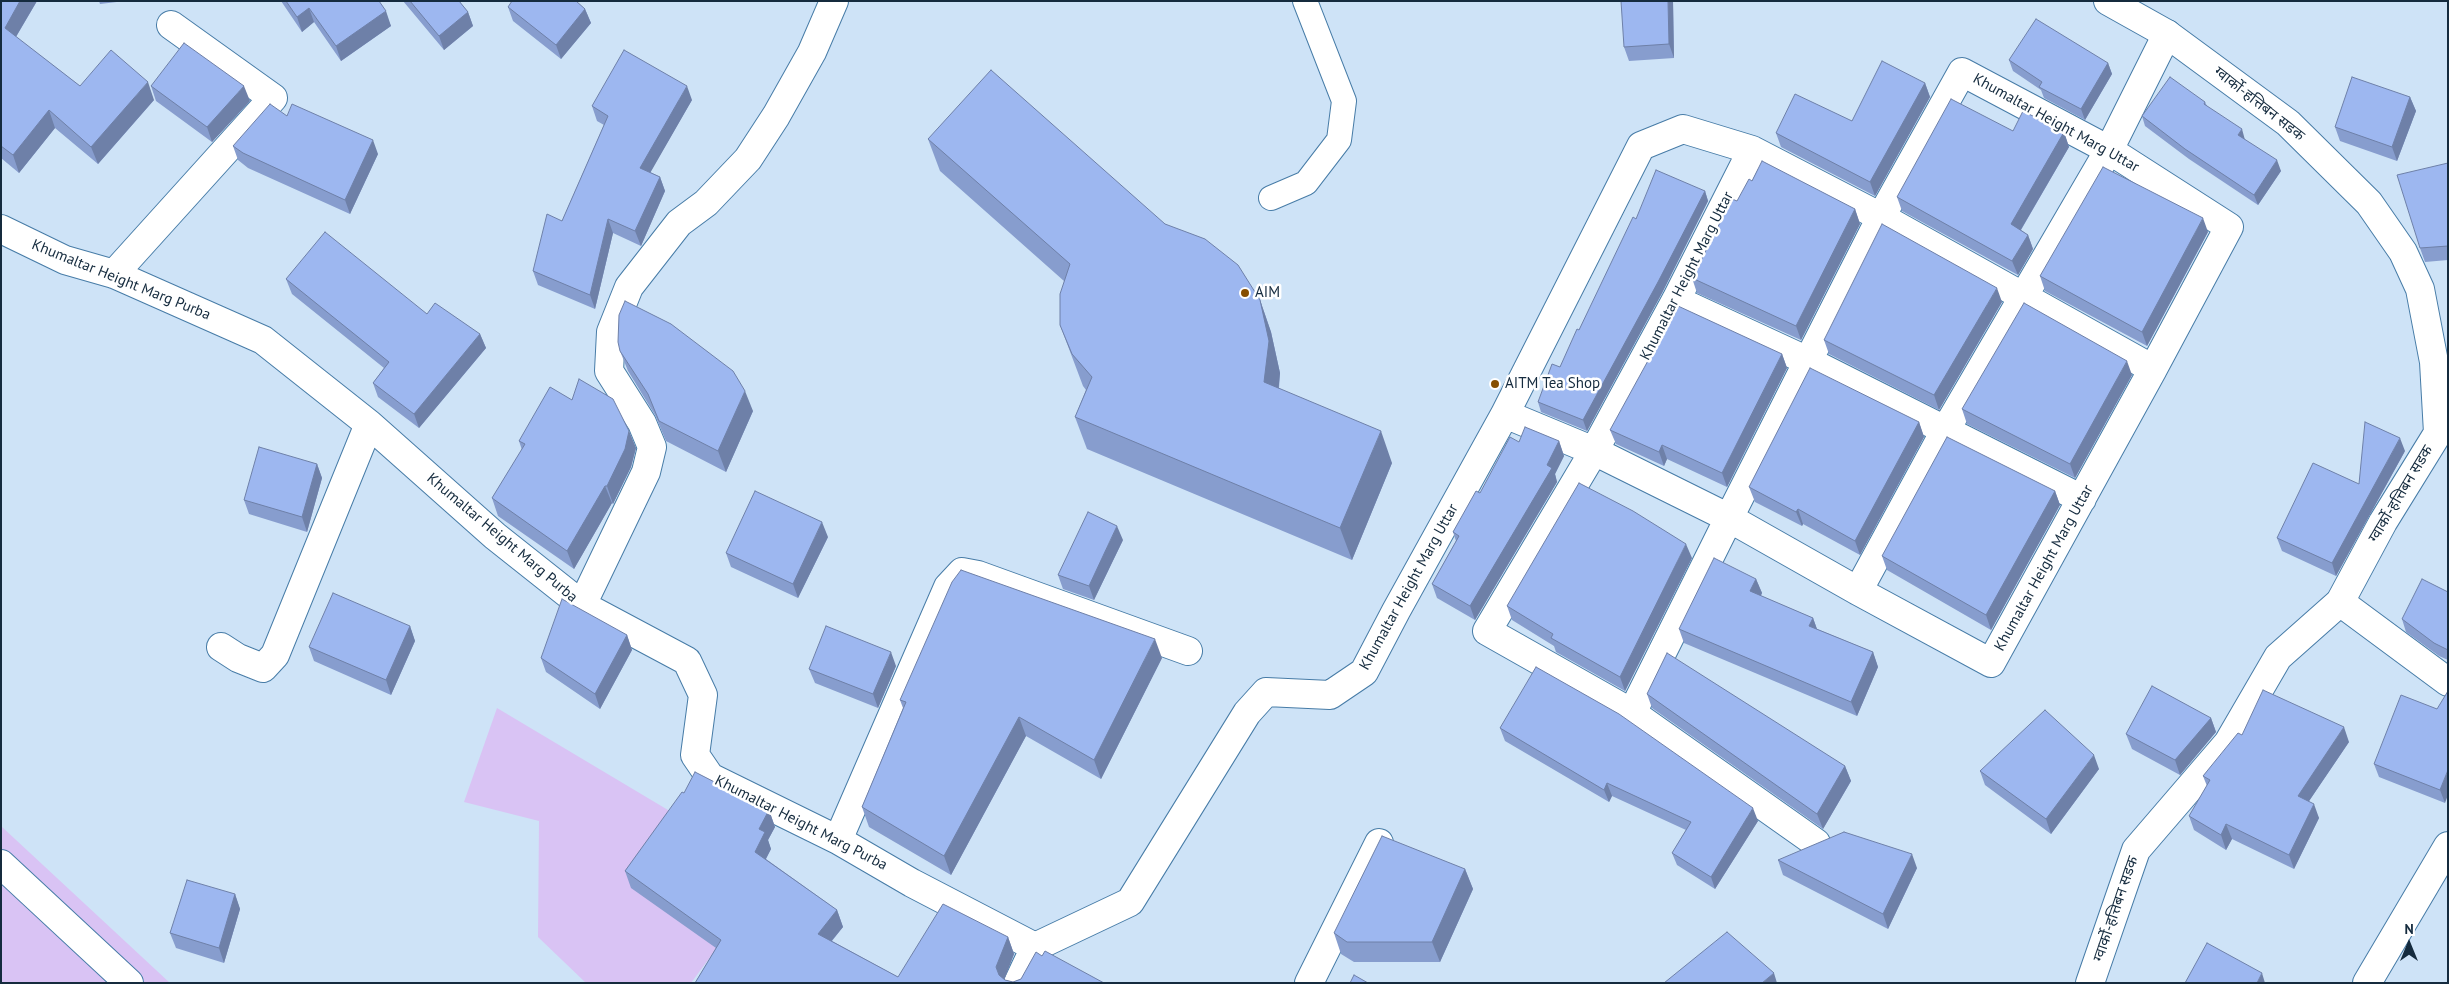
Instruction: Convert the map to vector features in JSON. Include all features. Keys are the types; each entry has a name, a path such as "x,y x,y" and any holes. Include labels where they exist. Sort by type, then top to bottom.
{"street":[{"path":"582,605 646,472 652,446 642,423 609,371 611,332 629,286 679,223 706,203 748,159 776,116 812,52 834,1"},
{"name":"ग्वार्को-हत्तिबन सडक","path":"2090,983 2136,850 2228,743 2278,657 2340,602 2383,522 2438,433 2434,362 2420,289 2403,252 2369,203 2288,123 2168,34 2108,1"},
{"path":"114,274 274,98 171,25"},
{"path":"1858,591 1946,429 2023,295 2110,150 2168,34"},
{"name":"Khumaltar Height Marg Uttar","path":"1035,947 1130,902 1248,713 1266,692 1330,696 1364,672 1396,610 1506,414 1594,451 1730,518 1858,591 1991,662 2082,499 2229,227 2110,150 1962,72 1881,217 1808,361 1730,518 1632,713 1487,631 1594,451 1676,300 1752,150"},
{"path":"1506,414 1641,146 1682,129 1752,150 1881,217 2153,369"},
{"name":"Khumaltar Height Marg Purba","path":"4,237 65,260 114,274 263,340 369,424 495,536 582,605 688,661 703,696 695,755 710,777 838,840 912,882 1035,947"},
{"path":"1676,300 1808,361 2082,499"},
{"path":"221,647 238,658 263,668 275,655 369,424"},
{"path":"838,840 948,587 962,572 978,575 1188,651"},
{"path":"2340,602 2448,682"},
{"path":"1632,713 1816,843"},
{"path":"1309,983 1381,839"},
{"path":"2366,983 2448,846"},
{"path":"1,864 129,983"},
{"path":"1018,983 1035,947"}],"lane":[{"path":"1272,198 1306,183 1339,140 1344,101 1305,1"}],"shaded area":[{"path":"497,708 668,810 725,937 691,983 586,983 538,937 539,821 464,802"},
{"path":"1,826 170,983 1,983"}],"building":[{"path":"1,1 20,1 5,28 80,86 111,50 148,82 91,147 49,110 13,155 1,146"},
{"path":"286,1 379,1 386,11 336,46 309,8 297,17"},
{"path":"410,1 459,1 468,12 439,36"},
{"path":"512,1 576,1 585,9 556,45 508,7"},
{"path":"1621,1 1668,1 1669,44 1624,47"},
{"path":"2036,19 2108,63 2081,109 2039,87 2042,82 2009,60"},
{"path":"184,43 244,86 207,127 151,86"},
{"path":"624,50 687,86 640,168 660,177 635,231 608,219 590,295 533,271 547,214 562,221 608,116 592,106"},
{"path":"1882,61 1925,83 1870,182 1776,133 1795,94 1852,121"},
{"path":"991,70 1165,224 1205,239 1238,265 1260,300 1269,341 1264,382 1381,431 1340,528 1075,417 1092,377 1072,354 1060,325 1060,294 1070,264 928,139"},
{"path":"2170,77 2205,102 2204,104 2242,129 2238,135 2277,160 2254,195 2185,149 2142,116"},
{"path":"2352,77 2410,97 2392,147 2335,127"},
{"path":"1951,99 2013,131 2023,111 2064,132 2011,224 2028,235 2012,261 1897,197"},
{"path":"270,104 287,116 292,104 373,140 345,200 243,153 233,146"},
{"path":"1762,161 1855,209 1796,326 1692,278 1732,199 1737,201 1749,179 1752,181"},
{"path":"2448,163 2448,246 2420,248 2397,175"},
{"path":"2103,167 2203,218 2142,332 2040,276"},
{"path":"1656,170 1705,191 1583,420 1538,402 1552,364 1560,367 1633,217 1636,219"},
{"path":"1882,224 1997,288 1934,395 1824,340"},
{"path":"325,232 427,314 435,303 480,334 414,414 373,383 389,362 286,279"},
{"path":"625,301 671,324 733,371 745,391 718,451 659,421 648,394 620,351 618,342 619,315"},
{"path":"2024,303 2127,361 2070,464 1962,409"},
{"path":"1678,306 1782,354 1722,473 1662,445 1659,452 1610,430"},
{"path":"1810,368 1919,422 1855,541 1798,509 1796,512 1749,487"},
{"path":"579,379 613,399 629,431 625,449 607,486 605,486 567,551 492,498 525,444 519,441 550,387 572,400"},
{"path":"2365,422 2400,438 2332,563 2277,538 2313,463 2359,484"},
{"path":"1525,427 1559,441 1547,465 1552,468 1470,606 1432,584 1459,536 1453,532 1476,491 1480,493 1510,437 1519,442"},
{"path":"1947,437 2055,491 1986,615 1882,556"},
{"path":"259,447 317,464 302,517 244,500"},
{"path":"1579,483 1633,511 1686,544 1620,677 1551,638 1553,634 1507,606"},
{"path":"755,491 822,522 793,584 726,553"},
{"path":"1088,512 1117,526 1089,586 1058,575"},
{"path":"1714,558 1756,579 1750,591 1813,618 1809,626 1873,652 1851,702 1679,629"},
{"path":"961,570 1155,639 1094,760 1019,717 944,856 862,807 906,702 900,700 952,582"},
{"path":"2422,579 2448,592 2448,650 2434,643 2402,619"},
{"path":"333,593 410,626 386,680 309,647"},
{"path":"562,599 627,635 595,694 541,658"},
{"path":"826,626 891,652 873,694 809,669"},
{"path":"1667,653 1845,766 1817,814 1647,694"},
{"path":"1536,667 1619,714 1753,808 1711,877 1672,853 1691,822 1607,783 1604,790 1500,728"},
{"path":"2152,686 2211,718 2175,760 2126,734"},
{"path":"2263,690 2344,727 2298,796 2314,804 2289,855 2226,824 2221,835 2189,816 2210,780 2203,776 2238,733 2242,735"},
{"path":"2448,691 2448,770 2440,790 2374,764 2401,695 2437,709"},
{"path":"2045,710 2094,755 2046,819 1980,771"},
{"path":"695,772 769,810 759,829 765,832 755,852 837,910 818,934 898,977 943,904 1008,937 996,967 999,975 1005,980 1013,982 1021,979 1036,952 1042,956 1045,951 1104,983 695,983 721,940 625,871 682,792 684,793"},
{"path":"1844,832 1912,854 1883,914 1778,860"},
{"path":"1382,836 1465,869 1432,942 1347,942 1334,933"},
{"path":"187,880 235,894 219,948 170,933"},
{"path":"1727,932 1774,973 1762,983 1664,983"},
{"path":"2207,943 2262,973 2257,983 2185,983"},
{"path":"1354,975 1368,983 1350,983"}],"place":[{"name":"AIM","path":"1245,293"},
{"name":"AITM Tea Shop","path":"1495,384"}]}
